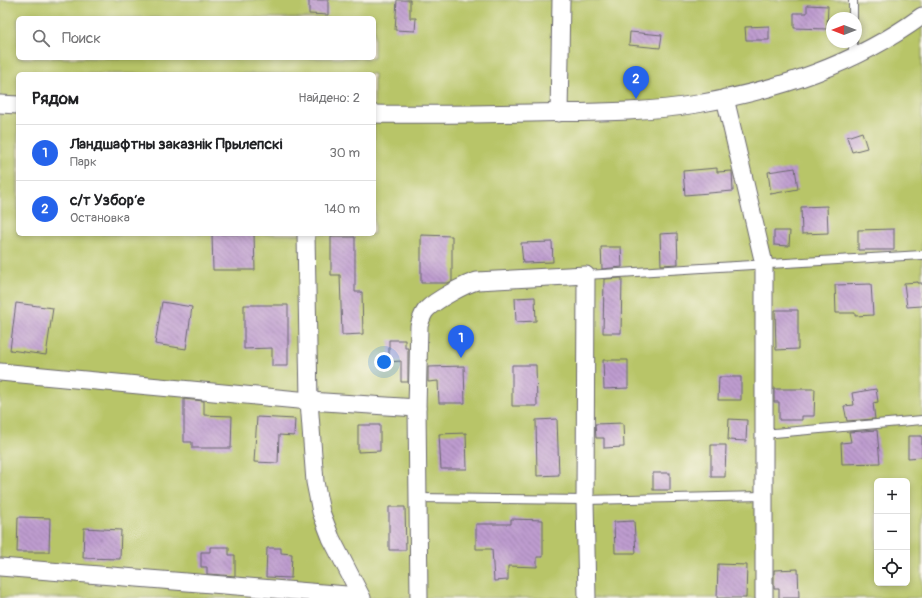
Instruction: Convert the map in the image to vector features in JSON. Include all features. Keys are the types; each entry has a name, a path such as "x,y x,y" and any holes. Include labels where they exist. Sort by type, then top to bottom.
{"street":[{"path":"559,113 561,0"},
{"path":"376,114 559,113 657,108 696,104 726,98 818,73 853,50 878,45 922,16"},
{"path":"726,98 764,264 764,598"},
{"path":"0,104 16,105"},
{"path":"306,236 309,401 315,482 321,512 331,538 361,597"},
{"path":"419,598 417,408 419,326 422,316 427,309 468,283 477,281 586,275 585,500 587,598"},
{"path":"0,372 309,401 417,408"},
{"path":"0,567 361,597"}],"lane":[{"path":"853,0 853,12"},
{"path":"586,275 922,255"},
{"path":"763,434 922,420"},
{"path":"419,498 585,500 763,496"}],"green space":[{"path":"0,0 922,0 922,598 0,598"}],"building":[{"path":"309,0 328,0 328,15 309,14"},
{"path":"397,0 410,0 410,18 416,18 415,31 395,30"},
{"path":"807,5 828,6 828,12 826,12 826,29 794,28 794,13 807,13"},
{"path":"769,26 769,40 746,40 745,27"},
{"path":"630,32 662,35 660,48 629,45"},
{"path":"862,132 867,148 852,152 847,137"},
{"path":"717,168 717,172 732,171 733,191 685,195 683,171"},
{"path":"795,168 798,189 771,194 768,172"},
{"path":"827,206 828,233 802,234 801,207"},
{"path":"894,229 894,250 858,250 858,230"},
{"path":"774,231 790,231 789,246 774,245"},
{"path":"677,233 678,264 661,265 660,234"},
{"path":"421,235 452,236 452,281 448,283 421,283"},
{"path":"212,236 254,236 255,270 213,270"},
{"path":"331,237 355,237 355,292 362,292 363,334 342,335 340,275 331,275"},
{"path":"552,242 553,262 523,263 521,243"},
{"path":"601,247 621,247 622,267 602,269"},
{"path":"622,278 621,333 603,333 604,279"},
{"path":"904,283 922,283 922,306 907,307"},
{"path":"871,284 873,315 855,316 855,313 836,313 835,285"},
{"path":"535,297 536,321 516,322 515,298"},
{"path":"162,302 192,307 186,349 155,344"},
{"path":"16,303 53,308 46,355 10,350"},
{"path":"244,305 288,305 288,366 272,366 272,348 244,349"},
{"path":"775,310 798,310 798,349 776,350"},
{"path":"389,340 405,340 405,348 408,348 408,382 401,382 401,361 389,362"},
{"path":"603,360 628,360 628,388 604,389"},
{"path":"512,365 536,365 537,406 512,406"},
{"path":"464,366 465,403 439,403 438,381 428,382 428,367"},
{"path":"719,377 741,377 741,400 718,400"},
{"path":"774,389 815,389 814,416 802,416 802,420 779,420 779,402 774,402"},
{"path":"876,389 878,402 873,403 875,419 847,421 844,406 854,405 852,393"},
{"path":"184,399 204,401 204,415 232,416 231,448 192,448 192,442 184,442"},
{"path":"257,417 295,419 294,436 279,435 278,463 254,462"},
{"path":"557,419 559,475 537,476 536,420"},
{"path":"729,419 747,420 746,441 728,440"},
{"path":"623,423 624,447 604,448 604,438 596,438 595,424"},
{"path":"358,425 380,425 380,451 358,452"},
{"path":"877,430 880,463 842,464 841,443 851,442 849,432"},
{"path":"466,433 467,469 441,469 439,434"},
{"path":"908,436 922,436 922,457 908,458"},
{"path":"711,445 726,445 725,477 711,477"},
{"path":"653,473 670,473 670,490 653,490"},
{"path":"389,507 405,507 406,550 389,550"},
{"path":"18,517 50,518 49,552 17,552"},
{"path":"511,519 543,520 543,557 537,557 537,567 508,566 508,580 494,581 492,549 476,549 476,524 511,524"},
{"path":"634,521 636,553 615,553 614,522"},
{"path":"84,528 121,530 120,559 83,558"},
{"path":"210,547 229,547 229,555 235,555 235,576 207,574 207,567 201,567 201,552 210,552"},
{"path":"267,548 281,548 281,553 292,554 291,578 266,577"},
{"path":"718,564 747,565 746,598 717,598"},
{"path":"798,569 799,598 779,598 779,589 774,589 774,570"}],"place":[{"name":"с/т Узборʼе","path":"636,99"},
{"name":"Ландшафтны заказнік Прылепскі","path":"461,358"}]}
